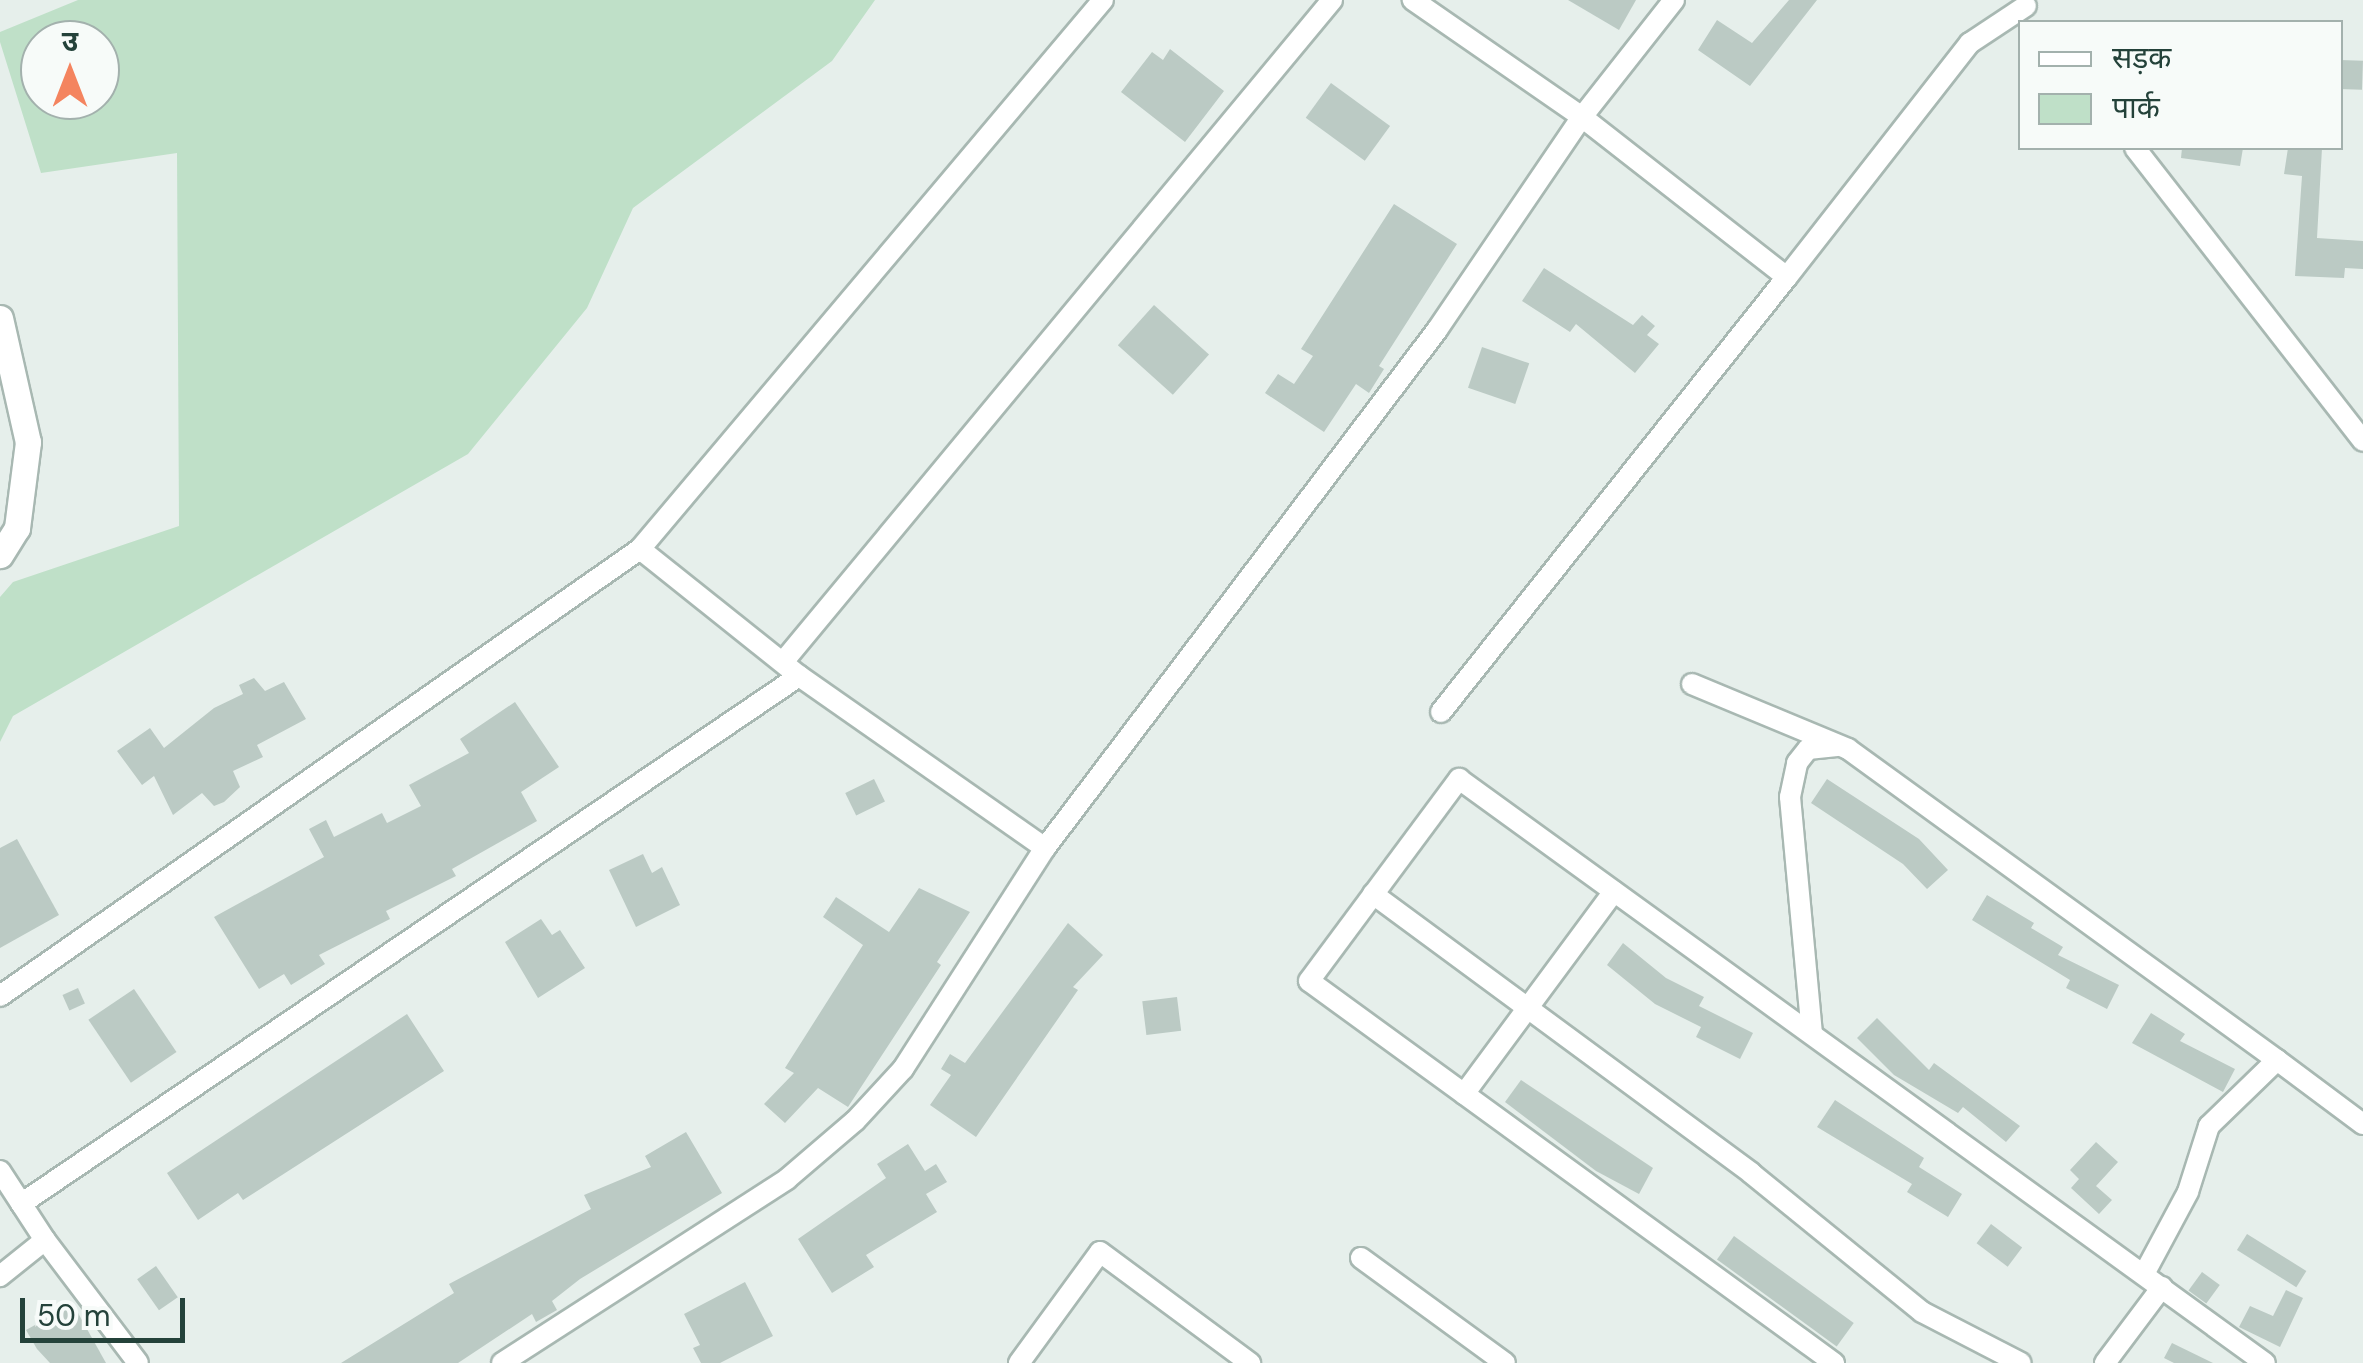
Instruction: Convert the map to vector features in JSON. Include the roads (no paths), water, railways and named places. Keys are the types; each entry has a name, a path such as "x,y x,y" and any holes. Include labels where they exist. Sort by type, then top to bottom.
{"street":[{"path":"0,996 640,549 1103,0"},
{"path":"21,1204 791,669 1332,0"},
{"path":"1413,0 1582,117 1787,276"},
{"path":"502,1363 787,1179 855,1121 903,1068 1046,848 1437,330 1582,117 1674,0"},
{"path":"1441,712 1970,44 2029,9"},
{"path":"2138,150 2363,442"},
{"path":"0,318 28,442 17,528 0,555"},
{"path":"640,549 791,669 1046,848"},
{"path":"1692,684 1848,749 2363,1124"},
{"path":"1812,1034 1790,797 1796,763 1808,749 1848,749"},
{"path":"1834,1363 1308,980 1459,779 2264,1363"},
{"path":"1464,1094 1614,891"},
{"path":"1373,894 1530,1005 1922,1312 2021,1363"},
{"path":"2144,1274 2188,1192 2210,1126 2276,1060"},
{"path":"0,1172 45,1240 138,1363"},
{"path":"0,1276 45,1240"},
{"path":"1019,1363 1100,1252 1250,1363"},
{"path":"1361,1258 1505,1363"},
{"path":"2106,1363 2162,1287"}]}
